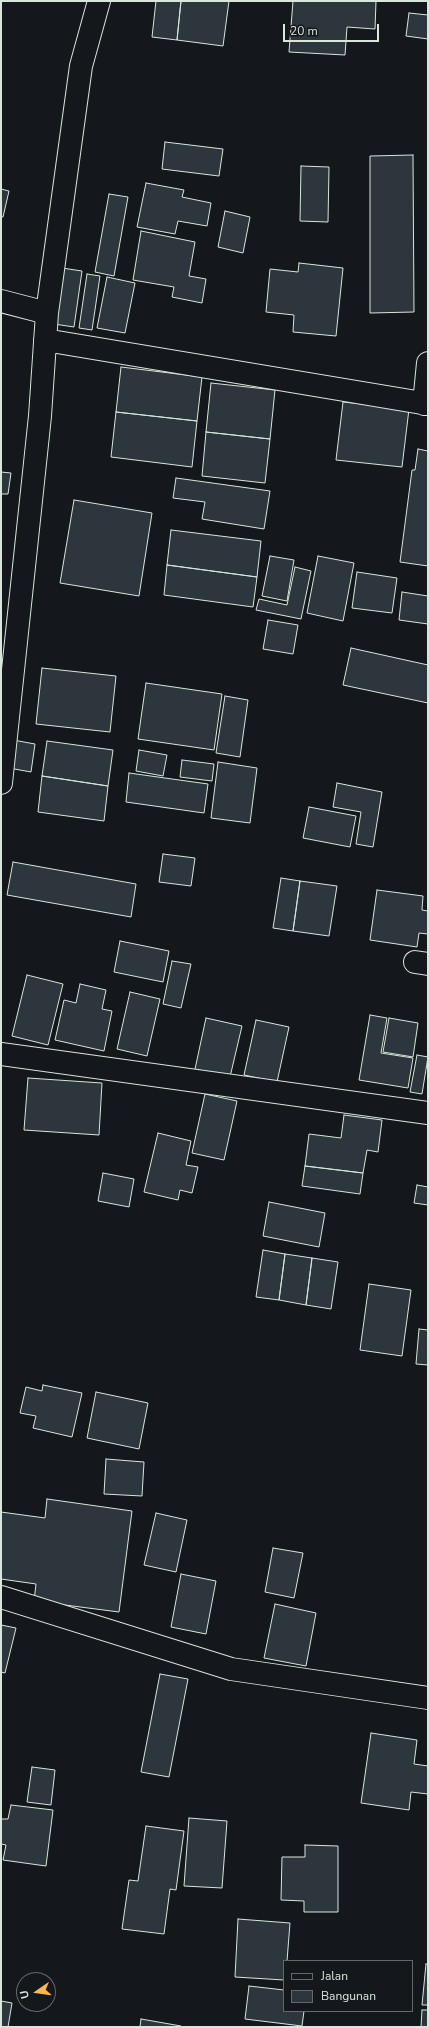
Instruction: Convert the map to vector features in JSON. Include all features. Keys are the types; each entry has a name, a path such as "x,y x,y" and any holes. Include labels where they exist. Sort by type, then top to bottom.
{"street":[{"path":"1,783 40,416 47,312 81,66 99,1"},
{"path":"1,301 47,312"},
{"path":"45,340 426,404 428,363"},
{"path":"1,1054 428,1113"},
{"path":"1,1597 231,1669 428,1698"}],"building":[{"path":"156,1 181,1 177,40 152,37"},
{"path":"181,1 229,1 223,46 177,40"},
{"path":"293,1 376,1 375,29 347,27 345,55 289,52"},
{"path":"409,13 428,15 428,39 406,36"},
{"path":"165,142 223,149 219,176 162,169"},
{"path":"413,155 414,312 370,313 370,156"},
{"path":"301,166 329,167 328,222 300,221"},
{"path":"146,183 184,190 182,197 211,203 207,226 178,221 175,234 137,227"},
{"path":"1,189 9,191 3,217 1,217"},
{"path":"109,194 128,197 114,276 95,272"},
{"path":"225,211 250,217 243,253 218,247"},
{"path":"141,231 195,242 189,276 206,279 202,303 172,297 174,287 133,280"},
{"path":"299,263 343,268 336,336 293,332 294,315 266,312 270,269 298,272"},
{"path":"62,268 82,271 74,327 54,324"},
{"path":"87,274 100,276 92,330 79,328"},
{"path":"107,277 135,283 125,333 97,328"},
{"path":"121,367 202,377 197,421 116,412"},
{"path":"211,383 275,390 270,439 206,432"},
{"path":"343,402 409,409 402,467 336,460"},
{"path":"116,412 197,421 192,467 111,457"},
{"path":"206,432 270,439 265,483 202,476"},
{"path":"418,449 428,451 428,566 400,562 412,470 415,470"},
{"path":"1,472 11,473 8,494 1,494"},
{"path":"176,478 270,491 264,529 202,519 205,502 173,498"},
{"path":"74,500 152,513 139,596 60,583"},
{"path":"171,530 261,541 257,577 167,565"},
{"path":"270,556 294,560 287,601 262,596"},
{"path":"318,556 354,563 343,621 307,613"},
{"path":"167,565 257,577 253,607 164,595"},
{"path":"295,567 311,571 301,619 256,610 259,599 287,605"},
{"path":"357,572 397,578 392,613 352,608"},
{"path":"402,592 428,596 428,624 399,620"},
{"path":"268,620 298,625 293,654 263,649"},
{"path":"351,648 428,665 428,703 343,685"},
{"path":"42,668 116,676 110,732 36,724"},
{"path":"146,683 222,694 214,750 138,739"},
{"path":"225,696 248,700 240,757 216,753"},
{"path":"13,740 35,744 31,772 9,768"},
{"path":"47,741 113,750 108,786 42,776"},
{"path":"139,750 167,755 163,776 136,771"},
{"path":"182,760 214,764 212,781 180,777"},
{"path":"218,762 257,768 250,823 211,818"},
{"path":"129,773 208,784 204,813 126,802"},
{"path":"42,776 108,786 104,821 38,812"},
{"path":"337,783 382,792 373,847 356,844 361,812 333,807"},
{"path":"309,807 356,816 350,847 303,838"},
{"path":"163,854 195,858 191,886 159,882"},
{"path":"13,862 136,884 131,917 7,895"},
{"path":"281,878 300,881 293,931 273,928"},
{"path":"300,881 337,886 329,936 293,931"},
{"path":"377,890 423,896 422,910 428,911 428,934 419,933 417,947 370,940"},
{"path":"120,941 169,951 163,982 114,972"},
{"path":"172,961 191,964 181,1008 163,1004"},
{"path":"27,975 63,984 48,1045 12,1036"},
{"path":"80,984 106,990 102,1009 112,1011 104,1051 55,1040 64,1000 76,1003"},
{"path":"130,992 160,999 147,1056 117,1049"},
{"path":"370,1015 387,1018 381,1053 413,1058 408,1088 359,1080"},
{"path":"206,1018 242,1026 230,1077 195,1069"},
{"path":"389,1018 418,1023 413,1057 383,1052"},
{"path":"256,1020 289,1027 277,1082 244,1075"},
{"path":"417,1055 428,1057 422,1094 410,1092"},
{"path":"28,1078 102,1083 99,1135 24,1130"},
{"path":"205,1094 237,1101 224,1160 192,1153"},
{"path":"344,1115 382,1120 378,1152 367,1150 363,1173 305,1166 309,1134 341,1138"},
{"path":"158,1133 191,1141 186,1165 198,1167 192,1193 180,1190 178,1200 144,1192"},
{"path":"305,1166 363,1173 360,1194 302,1186"},
{"path":"103,1173 134,1179 129,1207 98,1201"},
{"path":"417,1185 428,1187 428,1205 414,1203"},
{"path":"269,1202 325,1213 319,1247 263,1236"},
{"path":"263,1250 285,1254 279,1300 256,1297"},
{"path":"285,1254 312,1258 306,1305 279,1300"},
{"path":"312,1258 338,1262 331,1309 306,1305"},
{"path":"369,1284 411,1290 402,1356 360,1350"},
{"path":"419,1329 428,1330 428,1365 416,1364"},
{"path":"43,1385 82,1393 72,1437 33,1428 36,1416 20,1413 26,1387 42,1391"},
{"path":"96,1392 148,1403 139,1449 87,1438"},
{"path":"106,1459 144,1462 142,1496 104,1494"},
{"path":"47,1499 132,1511 119,1612 34,1601 36,1584 1,1579 1,1512 45,1518"},
{"path":"156,1513 187,1520 176,1572 144,1565"},
{"path":"273,1548 303,1553 294,1598 265,1592"},
{"path":"181,1574 216,1581 206,1634 171,1627"},
{"path":"275,1604 316,1613 306,1666 264,1658"},
{"path":"1,1625 16,1628 5,1673 1,1672"},
{"path":"160,1674 188,1679 169,1777 141,1772"},
{"path":"371,1733 417,1740 414,1764 428,1766 428,1794 411,1792 409,1810 361,1803"},
{"path":"32,1767 55,1770 51,1805 27,1802"},
{"path":"11,1805 53,1810 46,1866 3,1860 6,1845 1,1844 1,1819 8,1819"},
{"path":"189,1818 227,1821 222,1888 184,1886"},
{"path":"146,1826 184,1831 176,1890 170,1889 164,1934 122,1929 129,1880 138,1881"},
{"path":"305,1845 338,1846 338,1912 304,1912 304,1901 281,1900 282,1857 305,1857"},
{"path":"238,1919 290,1923 287,1960 283,1960 283,1980 235,1977"},
{"path":"426,1964 428,1964 428,2005 422,2005"},
{"path":"249,1986 283,1990 283,2012 304,2012 302,2026 245,2019"},
{"path":"1,2001 12,2003 8,2027 1,2027"},
{"path":"422,2010 428,2010 428,2027 421,2027"},
{"path":"141,2019 181,2026 181,2027 140,2027"}]}
